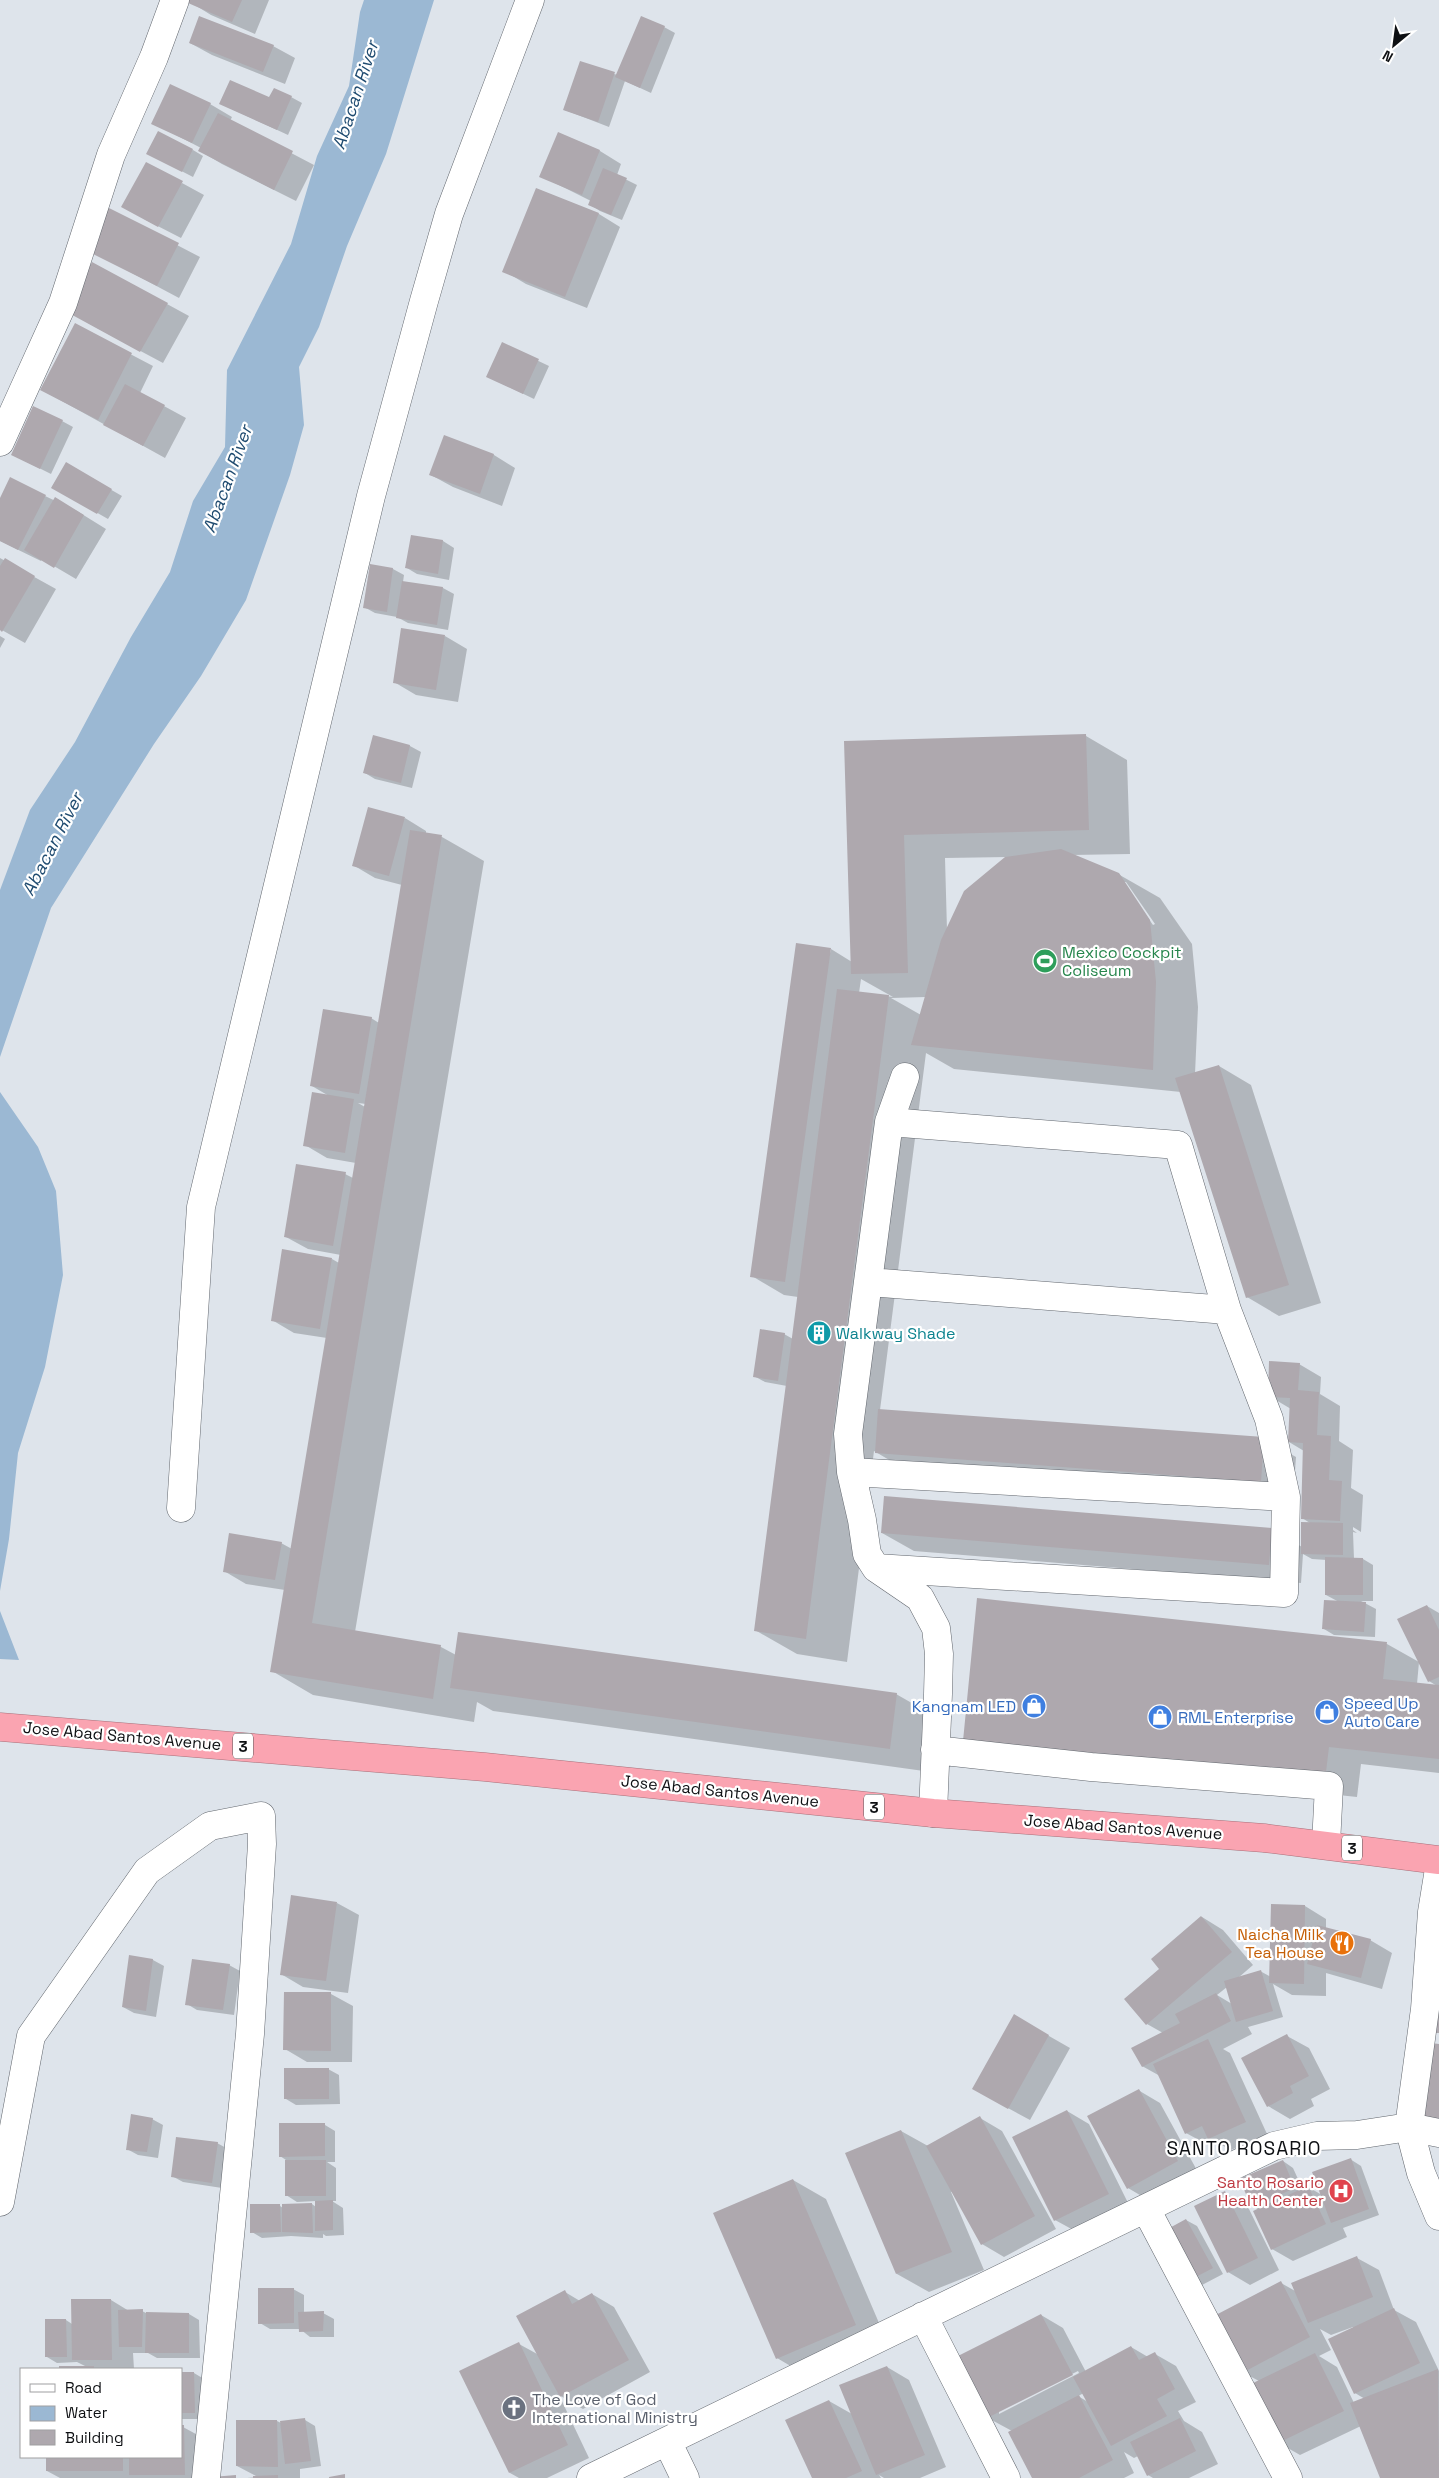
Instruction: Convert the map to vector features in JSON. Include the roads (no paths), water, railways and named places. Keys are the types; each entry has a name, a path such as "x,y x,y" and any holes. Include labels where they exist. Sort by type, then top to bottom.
{"highway":[{"name":"Jose Abad Santos Avenue","path":"0,1726 486,1767 933,1813 1326,1844 1439,1860"}],"street":[{"path":"0,442 63,303 112,155 154,57 175,0"},
{"path":"181,1508 201,1207 369,506 424,301 449,214 530,0"},
{"path":"905,1077 889,1122 848,1434 851,1472 862,1520 866,1554 876,1568 920,1598 936,1628 939,1654 933,1813"},
{"path":"876,1568 1284,1593 1286,1497 1269,1419 1227,1310 1178,1145 889,1122"},
{"path":"869,1282 1227,1310"},
{"path":"851,1472 1286,1497"},
{"path":"935,1750 1091,1767 1330,1786 1326,1844"},
{"path":"0,2202 31,2036 147,1871 210,1826 261,1816 262,1844 250,2034 206,2478"},
{"path":"1439,1869 1432,1912 1425,2009 1408,2127 1421,2174 1439,2216"},
{"path":"591,2478 1274,2146 1317,2136 1357,2135 1408,2127 1439,2133"},
{"path":"1146,2209 1288,2478"},
{"path":"922,2316 1006,2478"},
{"path":"667,2441 685,2478"}],"water":[{"name":"Abacan River","path":"364,0 434,0 386,154 347,246 319,327 299,367 304,425 290,475 246,600 201,676 154,744 51,908 0,1057 0,890 30,810 75,742 131,637 170,572 193,501 225,447 227,370 291,244 317,156 349,86 360,12"},
{"path":"0,1092 38,1147 56,1191 63,1275 45,1367 18,1453 9,1539 0,1591"},
{"path":"0,1611 19,1660 0,1659"}],"place":[{"name":"Mexico Cockpit Coliseum","path":"1045,961"},
{"name":"Walkway Shade","path":"819,1333"},
{"name":"Kangnam LED","path":"1034,1706"},
{"name":"Speed Up Auto Care","path":"1327,1712"},
{"name":"RML Enterprise","path":"1160,1717"},
{"name":"Naicha Milk Tea House","path":"1342,1943"},
{"name":"Santo Rosario Health Center","path":"1341,2191"},
{"name":"The Love of God International Ministry","path":"514,2408"}],"district":[{"name":"SANTO ROSARIO","path":"1244,2148"}]}
